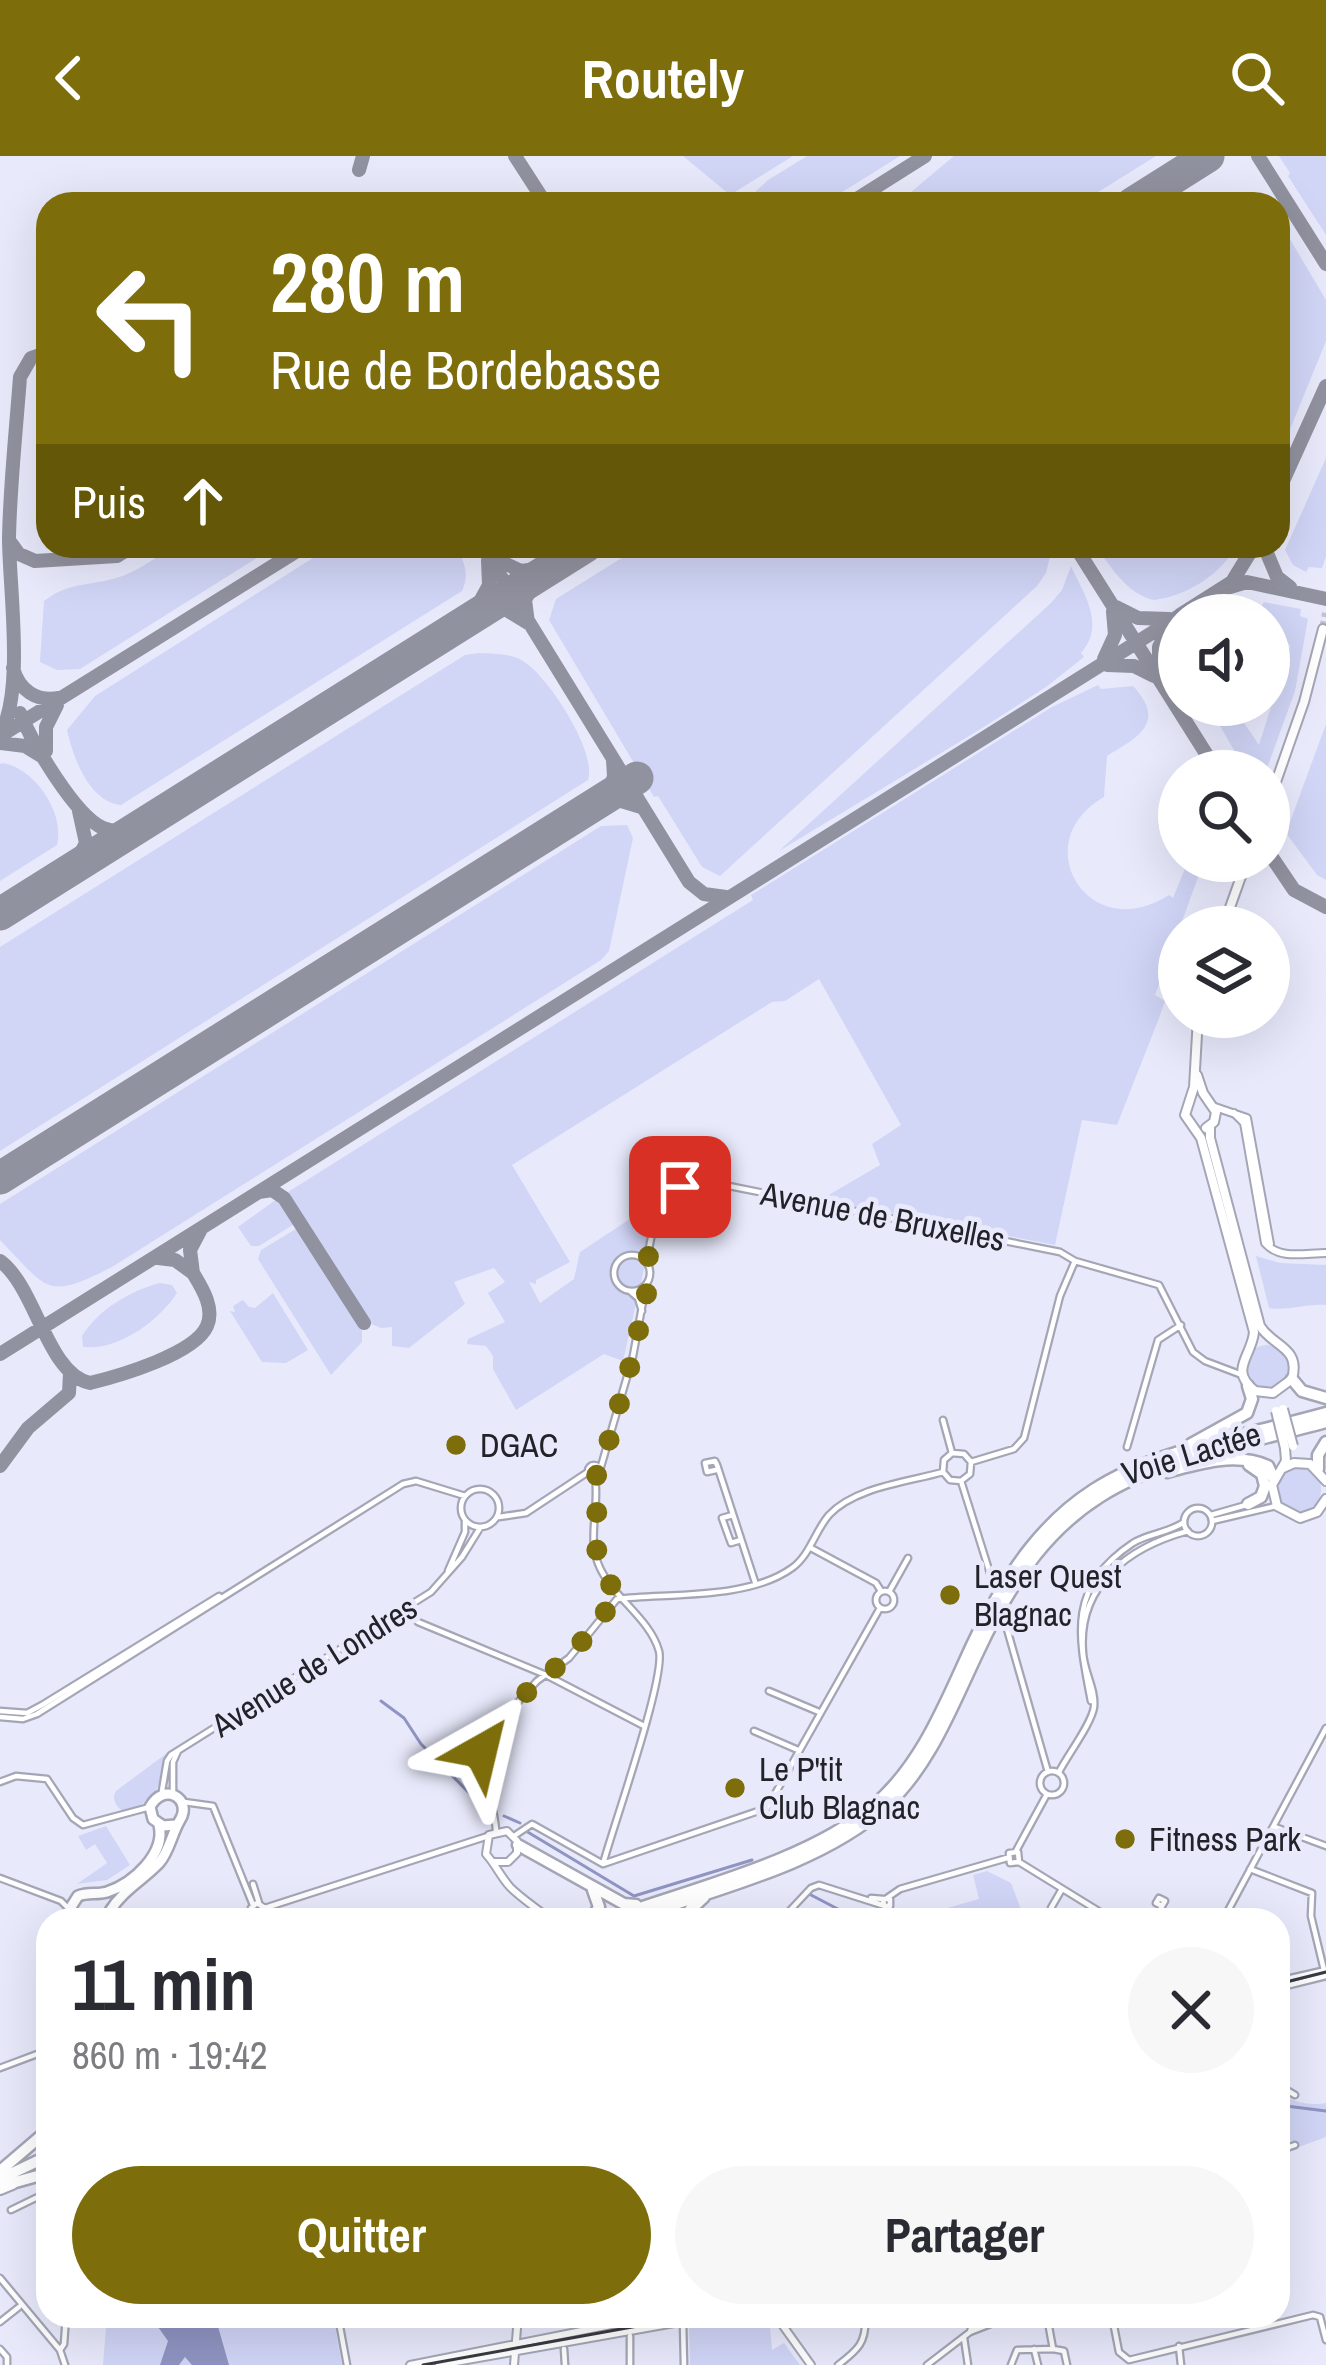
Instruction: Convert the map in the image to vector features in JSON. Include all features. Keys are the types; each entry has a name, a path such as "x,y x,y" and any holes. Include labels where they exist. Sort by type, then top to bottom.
{"highway":[{"path":"1173,1454 1247,1413 1252,1399 1245,1380"},
{"path":"1289,1383 1326,1398"},
{"name":"Voie Lactée","path":"637,1908 808,1845 874,1806 926,1741 995,1599 1030,1543 1092,1489 1130,1468 1173,1454 1326,1418"},
{"name":"Voie Lactée","path":"662,1908 848,1835 887,1804 934,1743 1001,1602 1049,1535 1085,1504 1145,1472 1326,1418"},
{"path":"1324,1477 1318,1455 1326,1442"},
{"path":"1240,1461 1260,1471 1265,1482 1262,1497 1248,1504"},
{"path":"1049,1535 1138,1482 1205,1462 1263,1463 1278,1473"},
{"path":"515,1841 624,1904 645,1905"},
{"path":"691,1908 697,1900 757,1874"},
{"path":"582,1880 598,1900 595,1908"},
{"path":"3,2180 36,2143"},
{"path":"3,2180 36,2168"}],"main road":[{"path":"1287,750 1323,629"},
{"path":"1197,1038 1191,1100 1185,1114 1201,1138 1254,1332 1242,1360 1245,1380 1279,1410 1289,1447 1301,1462 1324,1477"},
{"path":"1195,1062 1200,1086 1218,1112"},
{"path":"1191,1100 1218,1112"},
{"path":"1194,1127 1218,1112"},
{"path":"1218,1112 1210,1138 1259,1326 1292,1354 1289,1383 1279,1410"},
{"path":"1251,1345 1274,1340"},
{"path":"1264,1394 1289,1383"},
{"path":"1289,1447 1272,1492 1277,1506 1291,1516 1322,1511 1326,1499"},
{"path":"1278,1473 1301,1462"},
{"path":"74,1908 78,1896 115,1888 152,1859 161,1841 150,1807 161,1794 177,1798 178,1820 159,1863 124,1891 113,1908"},
{"path":"159,1825 178,1820"},
{"path":"96,1893 107,1908"}],"street":[{"path":"1218,1112 1244,1123 1264,1243 1276,1253 1326,1253"},
{"name":"Avenue de Bruxelles","path":"637,1255 674,1192 704,1181 1060,1252 1075,1262 1159,1285 1198,1357 1245,1380"},
{"path":"603,1864 658,1680 660,1655 651,1634 603,1574 595,1554 598,1474 651,1273 649,1241"},
{"path":"642,1313 638,1298 619,1286 614,1270 621,1258 637,1255 648,1263"},
{"path":"971,1462 1014,1449 1024,1438 1049,1331 1075,1262"},
{"path":"630,1291 646,1285"},
{"path":"1127,1447 1158,1340 1181,1325"},
{"path":"1225,1367 1242,1360"},
{"path":"943,1420 952,1453"},
{"path":"465,1496 460,1508 465,1521 480,1528 489,1526 507,1513 526,1513 588,1472 605,1453"},
{"path":"952,1453 964,1454 971,1462 970,1474 961,1481 950,1480 943,1472 944,1460 952,1453"},
{"path":"592,1465 598,1474"},
{"path":"716,1470 733,1515 722,1518 731,1543 741,1540 755,1582"},
{"path":"588,1472 598,1474"},
{"path":"512,1888 506,1873 515,1841 495,1810 481,1751 483,1741 546,1675 569,1658 610,1606 621,1598 648,1594 698,1596 792,1568 824,1522 847,1500 943,1472"},
{"path":"0,1714 23,1719 37,1714 410,1481 465,1496 483,1489 507,1513"},
{"path":"961,1481 994,1586"},
{"path":"1211,1518 1262,1502 1272,1492"},
{"path":"497,1517 499,1505"},
{"path":"1085,1724 1091,1701 1080,1659 1079,1630 1096,1578 1118,1555 1143,1538 1184,1522 1195,1508 1211,1518 1277,1506"},
{"path":"1096,1592 1116,1565 1139,1548 1188,1531 1202,1535 1209,1530 1211,1518"},
{"name":"Avenue de Londres","path":"446,1576 465,1521"},
{"path":"1184,1522 1188,1531"},
{"name":"Avenue de Londres","path":"161,1794 166,1761 435,1590 480,1528"},
{"path":"494,1862 534,1825 603,1864 762,1812 772,1802 880,1608 892,1606 876,1583 810,1547"},
{"path":"1116,1565 1118,1555"},
{"path":"880,1608 875,1600 908,1558"},
{"path":"1058,1772 1094,1706 1083,1636 1096,1578"},
{"path":"406,1609 421,1624 546,1675 644,1726"},
{"path":"1003,1615 1048,1772"},
{"path":"769,1691 818,1712"},
{"path":"1229,1908 1326,1728"},
{"path":"754,1731 798,1750"},
{"name":"Avenue de Londres","path":"177,1798 173,1762 178,1751"},
{"path":"1048,1772 1058,1772"},
{"path":"1047,1794 1040,1783 1048,1772"},
{"path":"1016,1851 1047,1794 1063,1790 1064,1780 1058,1772"},
{"path":"0,1782 11,1777 47,1779 83,1825 150,1807"},
{"path":"177,1798 194,1805 208,1803 215,1809 243,1888 259,1905"},
{"path":"178,1820 194,1805"},
{"path":"485,1848 495,1810"},
{"path":"1273,1826 1326,1846"},
{"path":"257,1908 492,1833 515,1841"},
{"path":"470,1840 485,1848 512,1888 536,1908"},
{"path":"792,1908 819,1885 887,1904 912,1887 1007,1858 1016,1851"},
{"path":"1016,1851 1019,1862"},
{"path":"1007,1858 1093,1908"},
{"path":"1250,1869 1312,1893 1311,1916 1326,1972 1290,1982"},
{"path":"2,1880 61,1900 66,1908"},
{"path":"253,1884 260,1908"},
{"path":"1051,1908 1062,1889"},
{"path":"0,2068 36,2054"},
{"path":"1290,2092 1295,2095"},
{"path":"1290,2146 1294,2145"},
{"path":"11,2210 36,2198"},
{"path":"0,2278 36,2324"},
{"path":"0,2322 20,2306"},
{"path":"1320,2317 1326,2310"},
{"path":"1290,2319 1320,2317"},
{"path":"1320,2317 1326,2340"},
{"path":"40,2328 65,2365"},
{"path":"59,2350 65,2328"},
{"path":"340,2328 346,2365"},
{"path":"514,2365 517,2328"},
{"path":"414,2363 585,2328"},
{"path":"630,2365 632,2328"},
{"path":"439,2365 655,2328"},
{"path":"683,2328 684,2365"},
{"path":"782,2328 811,2365"},
{"path":"838,2365 862,2344 866,2328"},
{"path":"964,2351 971,2328"},
{"path":"928,2365 982,2328"},
{"path":"1049,2328 1053,2349"},
{"path":"1115,2328 1121,2356 1134,2362 1246,2328"},
{"path":"956,2343 968,2365"},
{"path":"1179,2346 1181,2365"},
{"path":"0,2349 7,2365"},
{"path":"564,2349 565,2365"},
{"path":"1034,2349 1038,2365"},
{"path":"1011,2365 1017,2350 1053,2349 1064,2351 1067,2365"}],"shaded area":[{"path":"683,156 793,156 735,192 726,192"},
{"path":"807,156 900,156 842,192 755,192"},
{"path":"954,156 1156,156 1098,192 911,192"},
{"path":"1279,156 1326,156 1326,235 1288,176"},
{"path":"1290,239 1326,300 1326,341 1290,430"},
{"path":"1326,458 1322,568 1309,567 1306,572 1293,565 1290,539"},
{"path":"155,558 257,558 80,669 57,670 40,662 44,601"},
{"path":"313,558 461,558 465,568 462,591 121,805 91,787 67,730 95,696"},
{"path":"622,558 1050,558 1037,586 720,876 702,867 658,796 654,797 549,620 556,599"},
{"path":"1104,558 1227,558 1201,582 1178,594 1158,594 1154,600 1128,586"},
{"path":"1071,566 1092,620 1081,653 1084,657 979,730 779,851 1051,603"},
{"path":"1290,607 1301,609 1300,616 1308,619 1290,705"},
{"path":"465,655 521,660 536,672 579,735 588,780 0,1151 0,947"},
{"path":"1098,685 1101,689 1133,686 1148,710 1138,735 1107,756 1104,797 1081,816 1069,839 1068,861 1076,882 1092,899 1114,908 1140,908 1169,895 1173,898 1179,882 1196,882 1188,906 1158,906 1158,1019 1117,1125 1082,1120 1055,1245 828,1201 827,1196 880,1165 872,1144 901,1125 819,979 785,1001 772,1002 512,1165 570,1262 536,1284 529,1282 540,1303 574,1279 580,1252 660,1199 623,1361 604,1354 516,1410 486,1346 467,1344 468,1339 505,1322 488,1293 505,1282 494,1268 454,1282 465,1304 409,1348 392,1346 392,1327 369,1323 288,1192 1052,707"},
{"path":"1326,724 1326,880 1290,838 1290,822"},
{"path":"1220,726 1246,726 1259,745 1265,726 1282,726 1274,750 1234,750"},
{"path":"0,764 37,783 52,807 58,833 57,845 0,881"},
{"path":"627,825 633,838 609,951 601,960 90,1278 60,1287 49,1285 0,1240 0,1204 601,826"},
{"path":"277,1199 296,1223 259,1246 251,1246 238,1227"},
{"path":"299,1227 362,1327 362,1342 331,1375 258,1259 261,1250"},
{"path":"1256,1256 1280,1263 1326,1265 1326,1305 1269,1308"},
{"path":"160,1283 172,1285 177,1293 148,1324 109,1344 83,1347 82,1336 106,1309"},
{"path":"273,1293 308,1350 286,1363 262,1362 230,1311 235,1312 233,1306 243,1300 255,1308"},
{"path":"1267,1345 1282,1352 1289,1367 1282,1382 1267,1389 1252,1382 1245,1367 1252,1352"},
{"path":"1299,1468 1315,1474 1321,1490 1315,1506 1299,1512 1283,1506 1277,1490 1283,1474"},
{"path":"175,1747 147,1801 121,1810 114,1800 116,1791"},
{"path":"106,1826 130,1865 107,1880 77,1884 107,1863 95,1844 86,1850 78,1836"},
{"path":"987,1871 1011,1883 1020,1908 947,1908 979,1899 973,1875"},
{"path":"1290,2098 1326,2103 1326,2137 1299,2147 1290,2140"},
{"path":"106,2328 335,2328 342,2365 103,2365"},
{"path":"159,2328 218,2328 229,2365 192,2365 185,2357 179,2365 160,2365 168,2341"},
{"path":"689,2328 770,2328 772,2350 784,2343 800,2365 690,2365"}],"waterway":[{"path":"381,1701 404,1718 421,1744 485,1809"},
{"path":"504,1816 520,1823"},
{"path":"526,1831 634,1896 752,1860"},
{"path":"811,1895 836,1908"},
{"path":"1290,2106 1326,2111"}],"taxiway":[{"path":"359,170 363,156"},
{"path":"515,156 538,192"},
{"path":"868,192 925,156"},
{"path":"1202,160 1217,156"},
{"path":"1258,156 1281,192"},
{"path":"1290,207 1326,264"},
{"path":"0,734 8,716 14,667 9,538 20,377 36,356"},
{"path":"1290,466 1326,386"},
{"path":"11,543 19,554 35,561 84,558"},
{"path":"0,736 286,558"},
{"path":"489,558 689,882 704,894 726,897"},
{"path":"493,558 521,571 552,567"},
{"path":"1083,558 1204,750"},
{"path":"1213,594 1232,582 1247,558"},
{"path":"1269,558 1277,577 1290,587"},
{"path":"471,618 489,585 488,560"},
{"path":"483,611 505,609 528,623 525,600 538,576"},
{"path":"1220,590 1247,582 1326,599"},
{"path":"1116,607 1138,618 1158,619"},
{"path":"1104,659 1115,635 1113,612"},
{"path":"0,1354 1158,629"},
{"path":"1107,665 1134,666 1154,676"},
{"path":"13,668 30,693 59,698"},
{"path":"46,751 46,727 57,705"},
{"path":"20,713 56,777 92,821 112,830 140,826"},
{"path":"0,743 25,746 43,757"},
{"path":"613,760 608,797 641,807"},
{"path":"72,869 86,843 79,811"},
{"path":"1289,882 1294,890 1326,907"},
{"path":"259,1192 272,1190 284,1198 364,1323"},
{"path":"158,1258 175,1260 193,1273 190,1250 200,1231"},
{"path":"0,1261 23,1290 63,1364 90,1383 155,1362 200,1336 209,1312 193,1273"},
{"path":"0,1466 28,1428 69,1393 70,1373"}],"runway":[{"path":"1151,192 1208,156"},
{"path":"0,914 567,558"},
{"path":"0,1178 637,778"}],"tunnel":[{"path":"1323,629 1326,613"}],"tram line":[{"path":"1290,1981 1326,1972"},
{"path":"423,2365 627,2328"}],"place":[{"name":"DGAC","path":"456,1445"},
{"name":"Laser Quest Blagnac","path":"950,1595"},
{"name":"Le P'tit Club Blagnac","path":"735,1788"},
{"name":"Fitness Park","path":"1125,1839"}],"route":[{"path":"481,1751 483,1741 537,1681 562,1665 621,1598 595,1554 595,1477 633,1356 651,1273 652,1229 680,1187"}]}
